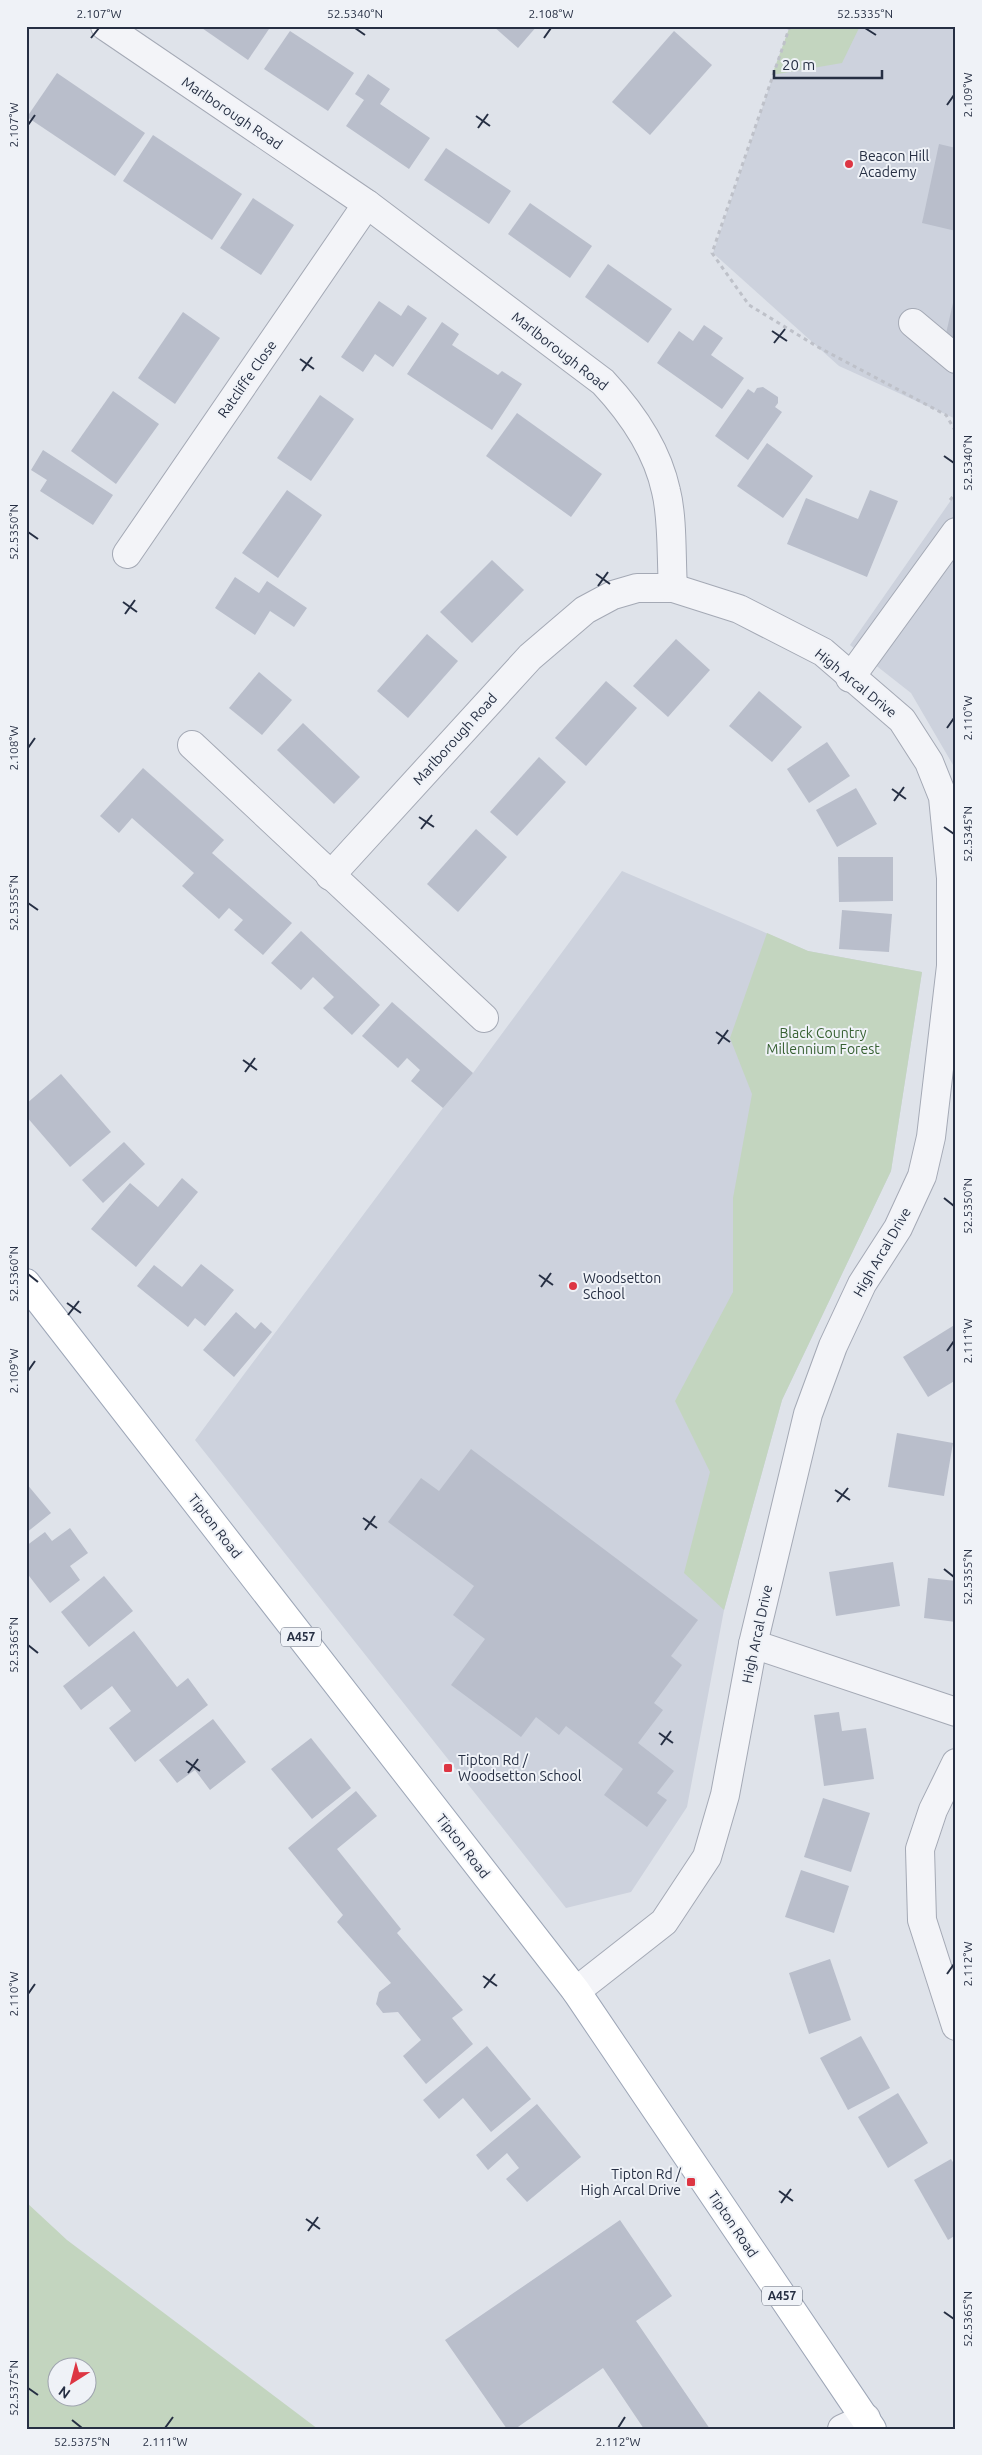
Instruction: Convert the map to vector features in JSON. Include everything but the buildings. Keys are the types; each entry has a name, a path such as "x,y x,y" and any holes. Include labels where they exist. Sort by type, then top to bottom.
{"main road":[{"name":"Tipton Road","path":"26,1283 576,1991 860,2425"}],"street":[{"name":"Marlborough Road","path":"104,26 367,204 603,382 624,404 646,438 656,459 667,493 673,588 637,588 613,595 585,610 530,657 330,876"},
{"name":"Ratcliffe Close","path":"127,554 367,204"},
{"path":"913,324 956,359"},
{"path":"850,678 956,532"},
{"name":"High Arcal Drive","path":"576,1991 664,1922 707,1857 725,1794 753,1644 808,1414 833,1346 862,1284 898,1228 922,1176 931,1137 951,966 952,878 943,797 930,762 902,720 850,678 823,652 747,614 673,588"},
{"path":"192,746 484,1018"},
{"path":"753,1644 956,1712"},
{"path":"956,1763 933,1810 920,1849 922,1920 956,2026"}],"path":[{"path":"790,26 712,253 749,305 818,347 946,415 956,432"}],"shaded area":[{"name":"Beacon Hill Academy","path":"790,26 956,26 956,419 839,366 713,253"},
{"path":"956,493 956,770 911,693 850,645"},
{"name":"Woodsetton School","path":"622,871 808,951 922,972 891,1171 782,1400 724,1610 687,1807 631,1892 566,1908 195,1440 443,1108 473,1073"}],"green space":[{"path":"790,26 860,26 842,63 772,75"},
{"name":"Black Country Millennium Forest","path":"767,933 808,951 922,972 891,1171 782,1400 724,1610 684,1573 710,1472 675,1401 733,1292 733,1198 752,1094 730,1038"},
{"path":"26,2202 67,2240 318,2429 26,2429"}],"place":[{"name":"Beacon Hill Academy","path":"849,164"},
{"name":"Woodsetton School","path":"573,1286"},
{"name":"Tipton Rd / Woodsetton School","path":"448,1768"},
{"name":"Tipton Rd / High Arcal Drive","path":"691,2182"}]}
